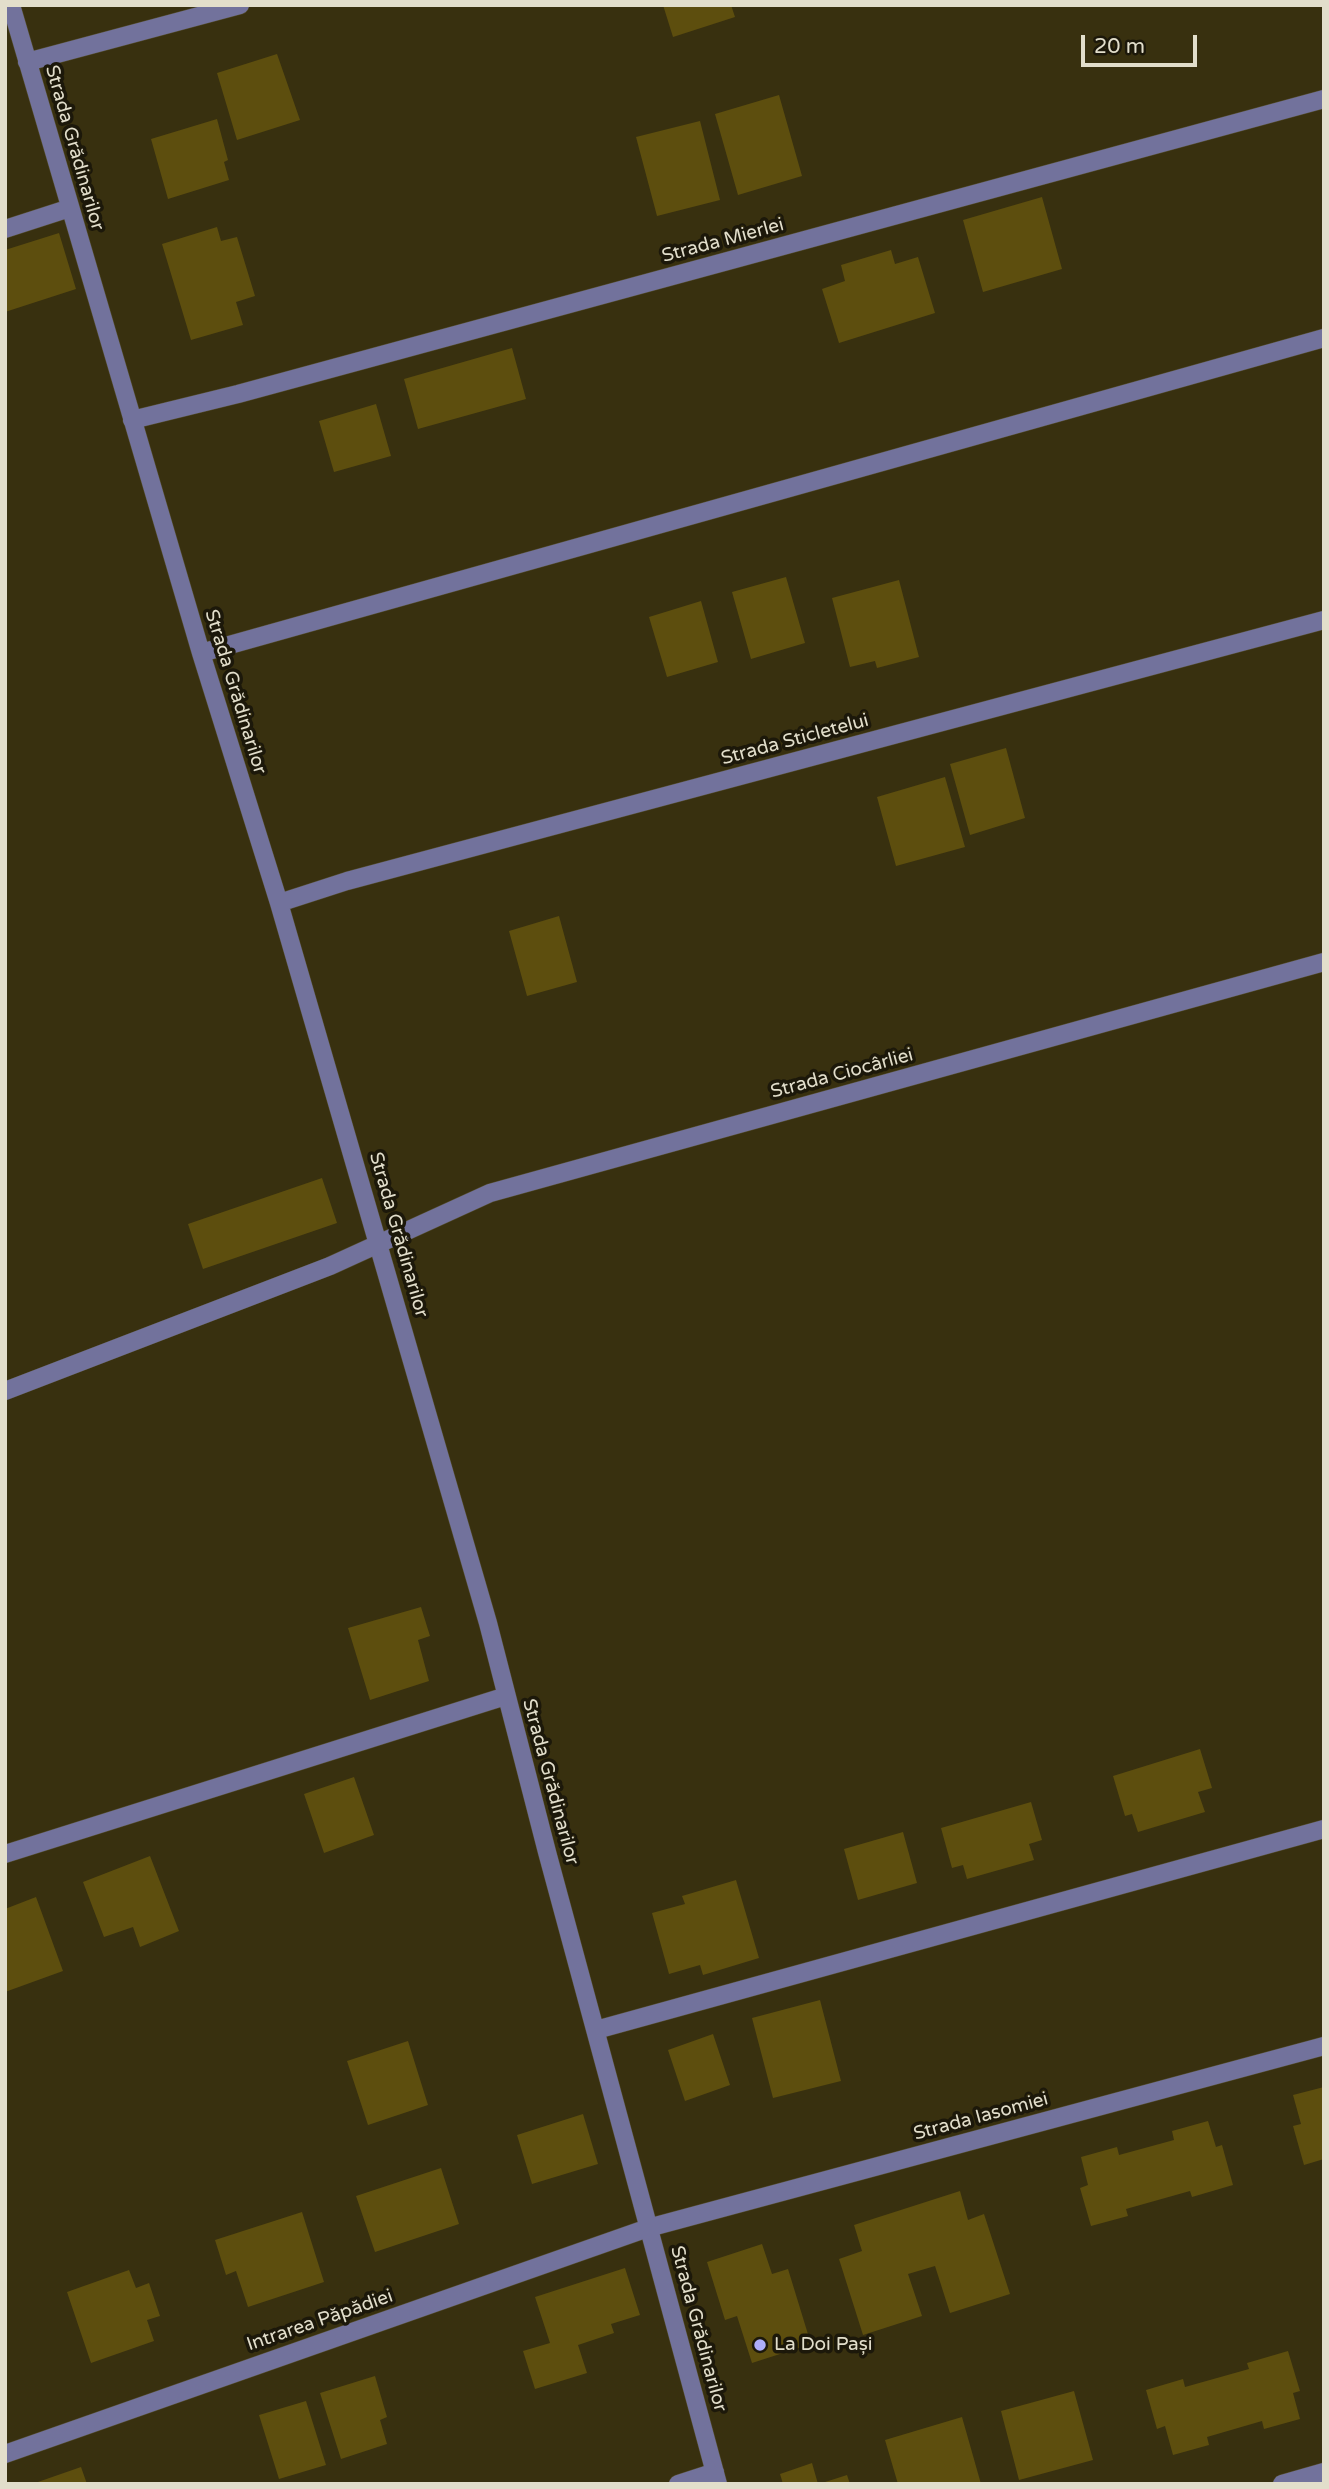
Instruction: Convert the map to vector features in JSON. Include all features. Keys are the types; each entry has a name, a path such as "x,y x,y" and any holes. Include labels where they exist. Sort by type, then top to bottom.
{"street":[{"name":"Strada Grădinarilor","path":"11,5 201,653 279,903 488,1623 716,2478"},
{"path":"27,62 240,5"},
{"name":"Strada Mierlei","path":"132,420 238,394 1324,99"},
{"path":"5,229 70,208"},
{"path":"201,653 1324,338"},
{"name":"Strada Sticletelui","path":"279,903 346,881 1324,620"},
{"name":"Strada Ciocârliei","path":"5,1391 330,1266 490,1193 1324,962"},
{"path":"5,1854 506,1696"},
{"path":"596,2030 1324,1829"},
{"name":"Strada Iasomiei","path":"648,2228 1324,2046"},
{"name":"Intrarea Păpădiei","path":"5,2454 648,2228"},
{"path":"1282,2484 1324,2472"},
{"path":"678,2484 716,2478"}],"building":[{"path":"663,5 731,5 735,17 673,37"},
{"path":"277,54 300,120 237,140 217,73"},
{"path":"779,95 802,176 738,195 715,114"},
{"path":"217,119 228,160 224,162 229,180 168,199 151,139"},
{"path":"700,121 720,200 657,216 636,137"},
{"path":"1042,197 1062,269 983,292 963,220"},
{"path":"217,227 221,241 237,237 255,296 236,302 243,325 191,340 162,244"},
{"path":"59,233 76,289 5,312 5,250"},
{"path":"891,250 895,264 918,257 935,313 839,343 822,289 845,281 841,265"},
{"path":"512,348 526,399 418,429 404,379"},
{"path":"376,404 391,456 334,472 319,421"},
{"path":"786,577 805,643 751,659 732,592"},
{"path":"899,580 919,657 877,668 875,661 850,667 832,598"},
{"path":"701,601 718,662 667,677 649,617"},
{"path":"1006,748 1025,818 970,835 950,764"},
{"path":"945,777 965,847 896,866 877,797"},
{"path":"559,916 577,982 527,996 509,931"},
{"path":"322,1178 337,1223 203,1269 188,1224"},
{"path":"421,1607 430,1636 418,1640 429,1681 370,1700 348,1628"},
{"path":"1200,1749 1212,1788 1198,1792 1205,1812 1138,1832 1132,1814 1125,1816 1113,1776"},
{"path":"354,1777 374,1835 324,1853 304,1794"},
{"path":"1031,1802 1042,1840 1029,1844 1034,1860 967,1879 963,1865 952,1868 941,1828"},
{"path":"903,1832 917,1883 858,1900 844,1849"},
{"path":"150,1856 179,1931 140,1947 133,1927 104,1937 83,1882"},
{"path":"736,1880 759,1958 703,1975 700,1965 669,1974 652,1913 685,1904 682,1896"},
{"path":"36,1897 63,1971 5,1992 5,1909"},
{"path":"820,2000 841,2081 773,2098 752,2018"},
{"path":"713,2034 730,2085 685,2101 668,2050"},
{"path":"408,2041 428,2105 368,2125 347,2061"},
{"path":"1324,2087 1324,2159 1304,2165 1293,2126 1301,2124 1293,2095"},
{"path":"583,2114 598,2164 532,2184 517,2135"},
{"path":"1208,2121 1216,2147 1222,2145 1233,2185 1192,2197 1190,2191 1126,2209 1128,2216 1091,2226 1080,2188 1088,2185 1081,2157 1117,2147 1119,2155 1174,2140 1172,2131"},
{"path":"441,2168 459,2224 375,2252 356,2196"},
{"path":"960,2191 968,2220 984,2214 1010,2294 950,2313 935,2266 908,2274 922,2316 863,2335 839,2259 862,2251 854,2225"},
{"path":"302,2212 324,2282 248,2307 236,2271 226,2275 215,2240"},
{"path":"762,2244 772,2274 788,2269 811,2344 752,2363 737,2316 725,2320 707,2262"},
{"path":"625,2268 640,2315 611,2324 614,2333 578,2345 587,2373 535,2389 523,2351 550,2343 535,2297"},
{"path":"129,2270 136,2288 149,2283 160,2316 147,2320 154,2341 91,2363 67,2292"},
{"path":"1288,2351 1300,2391 1293,2393 1300,2419 1264,2429 1262,2421 1207,2437 1209,2445 1173,2455 1165,2426 1157,2429 1146,2390 1183,2379 1185,2387 1249,2369 1247,2363"},
{"path":"375,2376 387,2417 380,2420 387,2444 341,2459 320,2393"},
{"path":"1074,2391 1093,2460 1019,2480 1001,2411"},
{"path":"306,2401 326,2465 279,2479 259,2415"},
{"path":"962,2417 981,2484 898,2484 885,2440"},
{"path":"812,2463 818,2484 783,2484 780,2474"},
{"path":"81,2467 87,2484 35,2484 35,2483"},
{"path":"847,2475 850,2484 822,2483"}],"place":[{"name":"La Doi Pași","path":"760,2345"}]}
